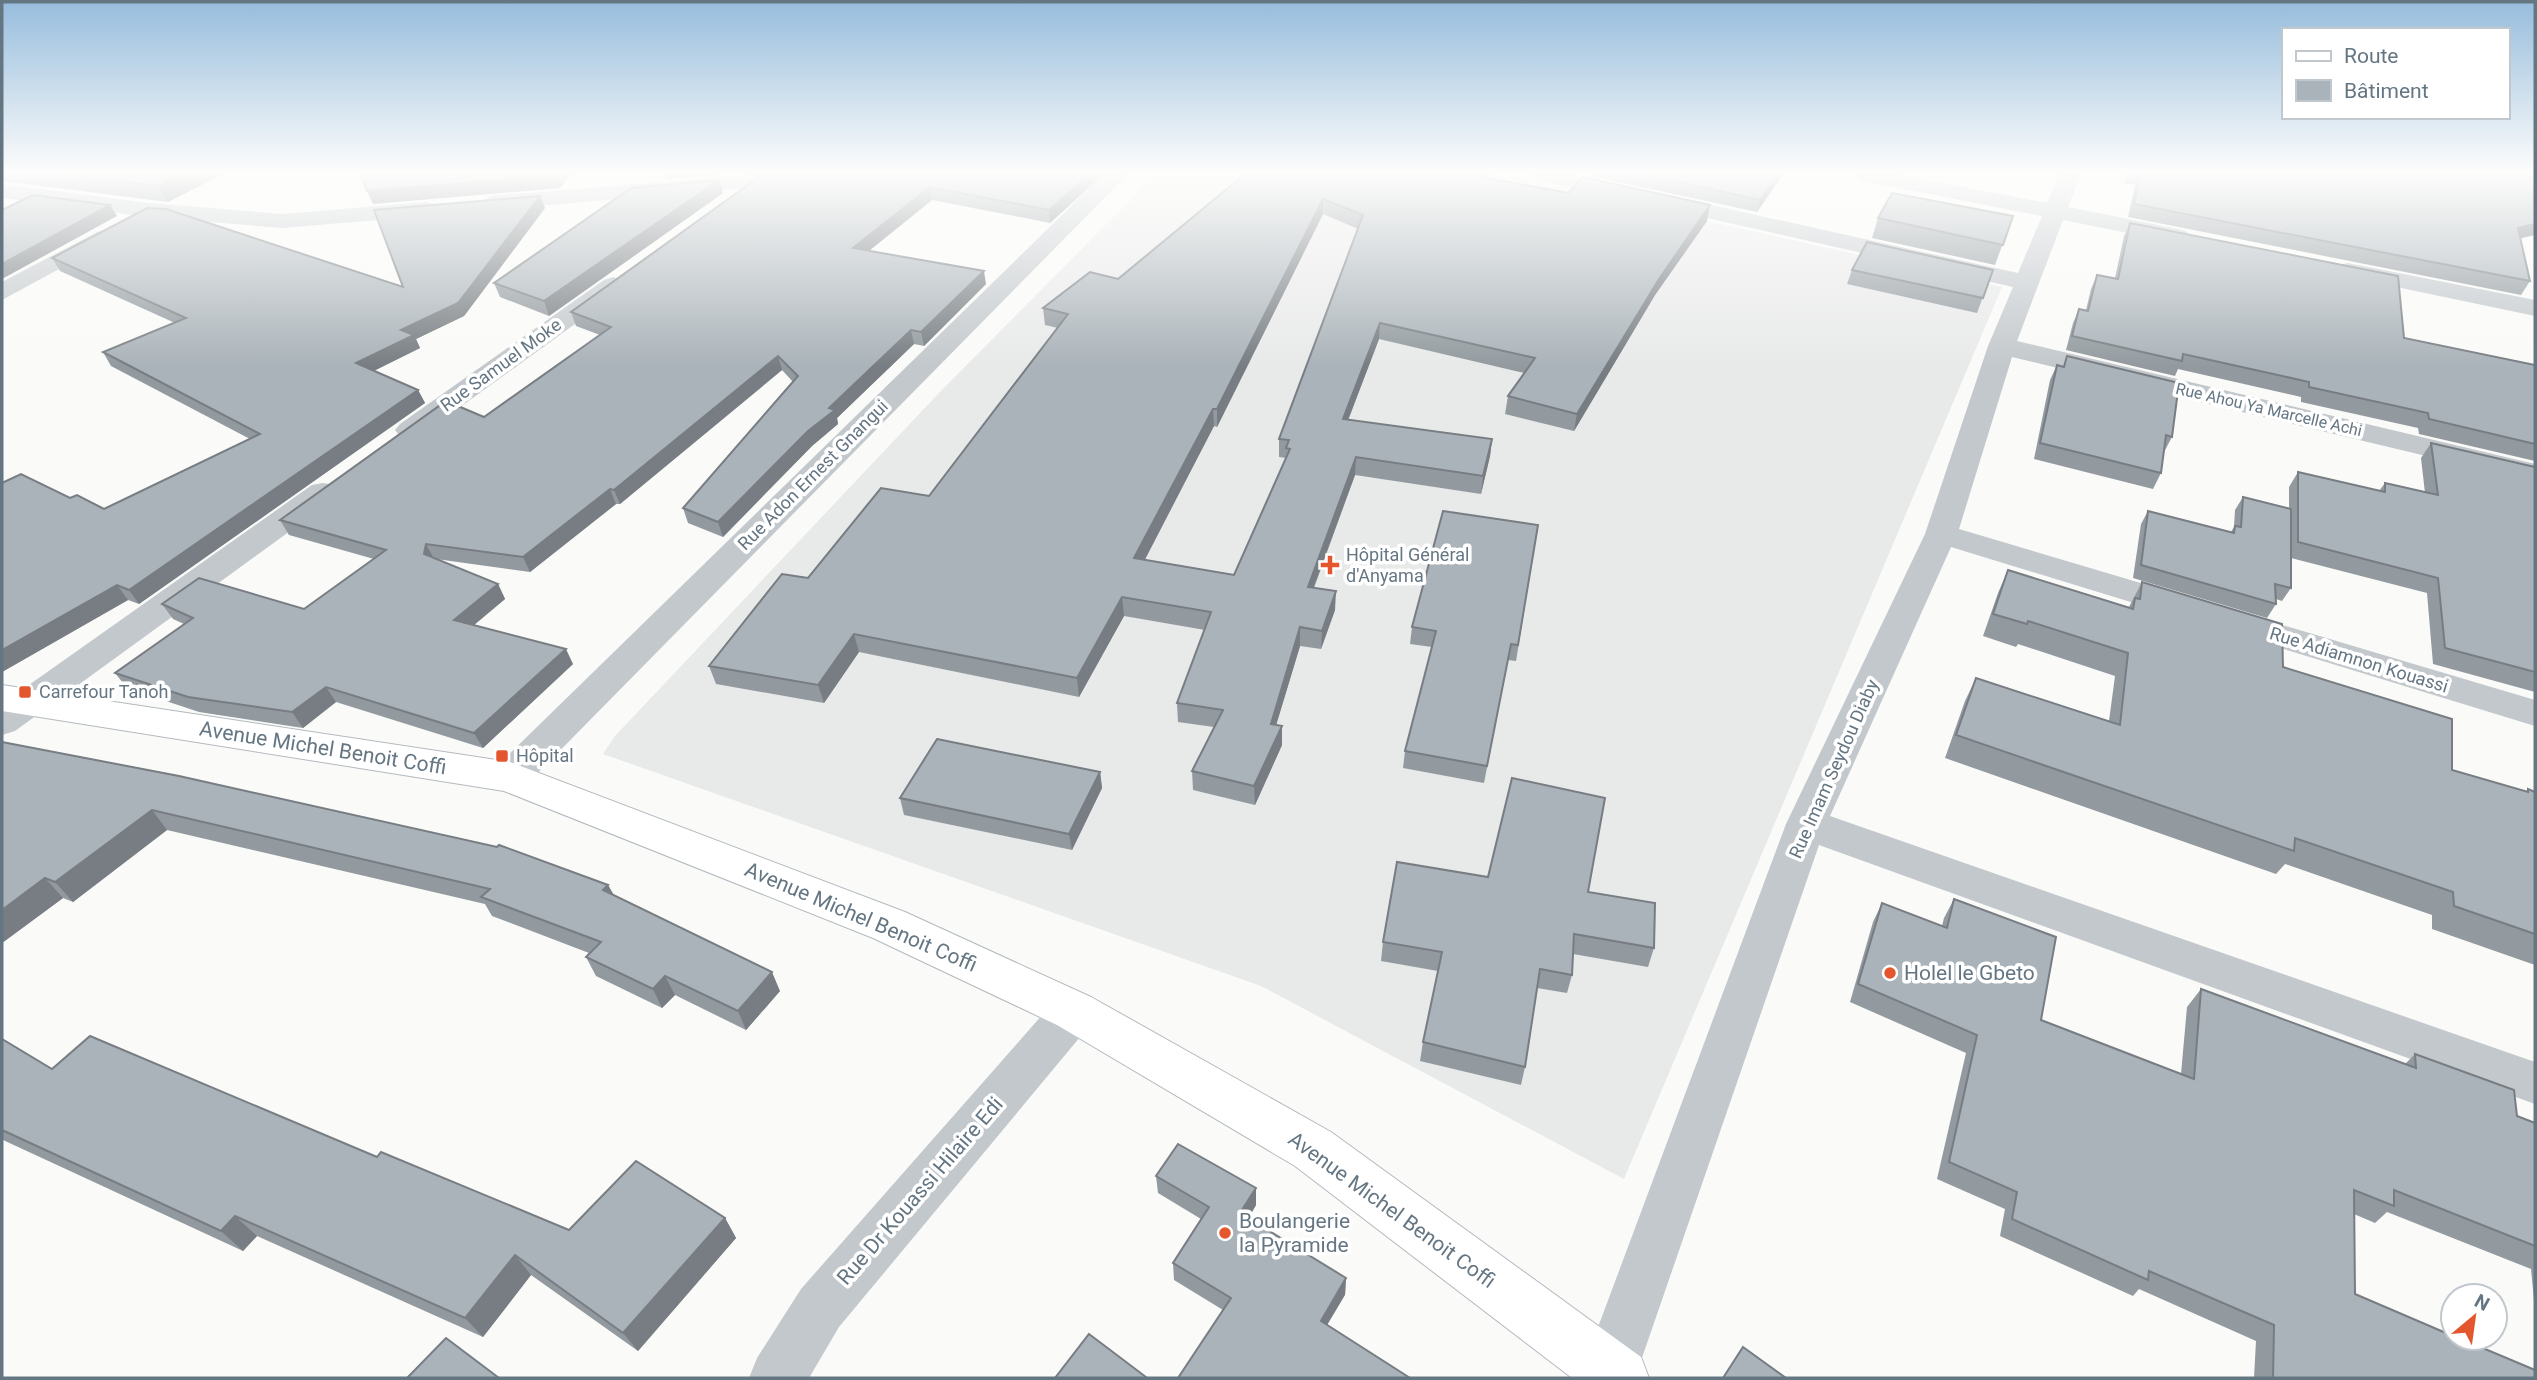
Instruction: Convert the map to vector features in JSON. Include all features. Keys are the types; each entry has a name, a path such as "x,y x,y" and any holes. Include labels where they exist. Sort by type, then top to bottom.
{"street":[{"path":"2,292 98,238"},
{"name":"Rue Adon Ernest Gnangui","path":"510,777 1051,238"},
{"path":"1832,238 2027,282"},
{"name":"Rue Imam Seydou Diaby","path":"1613,1375 1807,824 1941,534 2002,346 2044,238"},
{"path":"2194,238 2202,240"},
{"path":"2322,265 2535,308"},
{"name":"Rue Samuel Moke","path":"388,446 635,270"},
{"name":"Rue Ahou Ya Marcelle Achi","path":"2002,346 2535,472"},
{"path":"11,707 343,478"},
{"name":"Rue Adiamnon Kouassi","path":"1941,534 2535,713"},
{"name":"Avenue Michel Benoit Coffi","path":"11,707 510,777 889,925 1074,1011 1313,1149 1613,1375"},
{"path":"1807,824 2535,1083"},
{"name":"Rue Dr Kouassi Hilaire Edi","path":"777,1378 820,1308 1074,1011"}],"shaded area":[{"name":"Hôpital Général d'Anyama","path":"1092,238 1785,238 2002,287 1624,1179 1261,986 603,754 615,736 938,394"}],"building":[{"path":"2,238 49,238 2,264"},
{"path":"89,238 255,238 403,287 385,238 508,238 458,303 401,330 414,335 356,363 418,390 129,590 117,585 2,650 2,483 21,474 70,498 77,495 104,509 260,434 103,352 186,318 52,258"},
{"path":"558,238 635,238 544,301 494,283"},
{"path":"673,238 865,238 853,248 984,271 921,332 911,330 829,408 835,410 808,431 718,522 683,508 798,376 778,356 614,490 610,489 523,557 426,544 424,554 498,584 454,620 566,649 474,733 326,687 292,712 188,697 115,673 193,618 162,604 199,578 304,609 386,550 280,520 446,401 484,417 611,327 571,312"},
{"path":"1167,238 1303,238 1217,409 1213,409 1134,558 1234,575 1290,449 1286,448 1289,440 1279,439 1354,238 1687,238 1659,279 1577,414 1508,396 1535,358 1380,323 1343,419 1492,439 1483,476 1356,457 1308,587 1336,591 1322,631 1300,627 1271,724 1282,726 1254,786 1192,771 1223,710 1177,703 1211,612 1122,597 1077,678 854,634 818,685 709,666 782,574 808,578 881,488 929,496 1068,314 1043,308 1090,272 1118,279"},
{"path":"1972,238 2005,238 2003,245"},
{"path":"2127,238 2208,238 2398,276 2404,338 2535,365 2535,444 2429,419 2428,413 2309,387 2309,382 2183,354 2182,361 2072,336 2079,309 2088,311 2097,275 2118,279"},
{"path":"2311,238 2520,238 2530,281"},
{"path":"1867,242 1993,270 1983,298 1852,270"},
{"path":"2067,356 2179,383 2172,437 2166,435 2161,473 2040,443 2057,365 2064,367"},
{"path":"2431,443 2535,467 2535,672 2445,648 2438,578 2298,542 2298,472 2385,492 2385,483 2438,495"},
{"path":"2243,497 2291,509 2291,588 2275,584 2276,604 2141,565 2148,511 2234,533 2235,526 2241,527"},
{"path":"1443,511 1538,525 1518,645 1511,644 1487,766 1405,751 1436,631 1412,627"},
{"path":"2008,570 2133,609 2135,598 2140,599 2142,582 2282,624 2283,667 2452,719 2452,770 2535,792 2535,934 2454,906 2453,892 2295,838 2294,851 1956,735 1976,678 2120,725 2128,653 2028,621 2027,624 1993,614"},
{"path":"937,739 1100,772 1069,834 900,798"},
{"path":"2,742 179,776 497,847 499,845 608,885 603,890 772,972 738,1011 665,976 653,989 586,957 601,942 481,897 490,889 152,810 55,882 45,878 2,910"},
{"path":"1512,778 1605,798 1588,892 1655,903 1654,948 1574,934 1572,975 1540,969 1525,1067 1423,1042 1442,952 1383,942 1397,862 1488,877"},
{"path":"1954,899 2056,937 2041,1020 2194,1079 2201,989 2416,1068 2415,1054 2514,1090 2517,1116 2535,1123 2535,1246 2394,1190 2394,1206 2354,1190 2355,1294 2439,1330 2439,1352 2492,1352 2535,1370 2535,1378 2273,1378 2274,1325 2149,1271 2148,1280 2012,1219 2017,1192 1949,1162 1977,1035 1858,984 1882,903 1947,928"},
{"path":"90,1036 377,1157 381,1152 569,1230 636,1161 725,1218 623,1333 515,1255 465,1318 235,1216 221,1231 2,1130 2,1039 52,1069"},
{"path":"1178,1144 1256,1188 1240,1213 1346,1278 1321,1321 1410,1378 1178,1378 1231,1298 1173,1263 1209,1207 1156,1176"},
{"path":"1089,1334 1146,1377 1055,1378"},
{"path":"446,1338 499,1378 407,1378"},
{"path":"1743,1347 1786,1378 1723,1378"}],"place":[{"name":"Hôpital Général d'Anyama","path":"1330,565"},
{"name":"Carrefour Tanoh","path":"25,692"},
{"name":"Hôpital","path":"502,756"},
{"name":"Holel le Gbeto","path":"1890,973"},
{"name":"Boulangerie la Pyramide","path":"1225,1233"}]}
